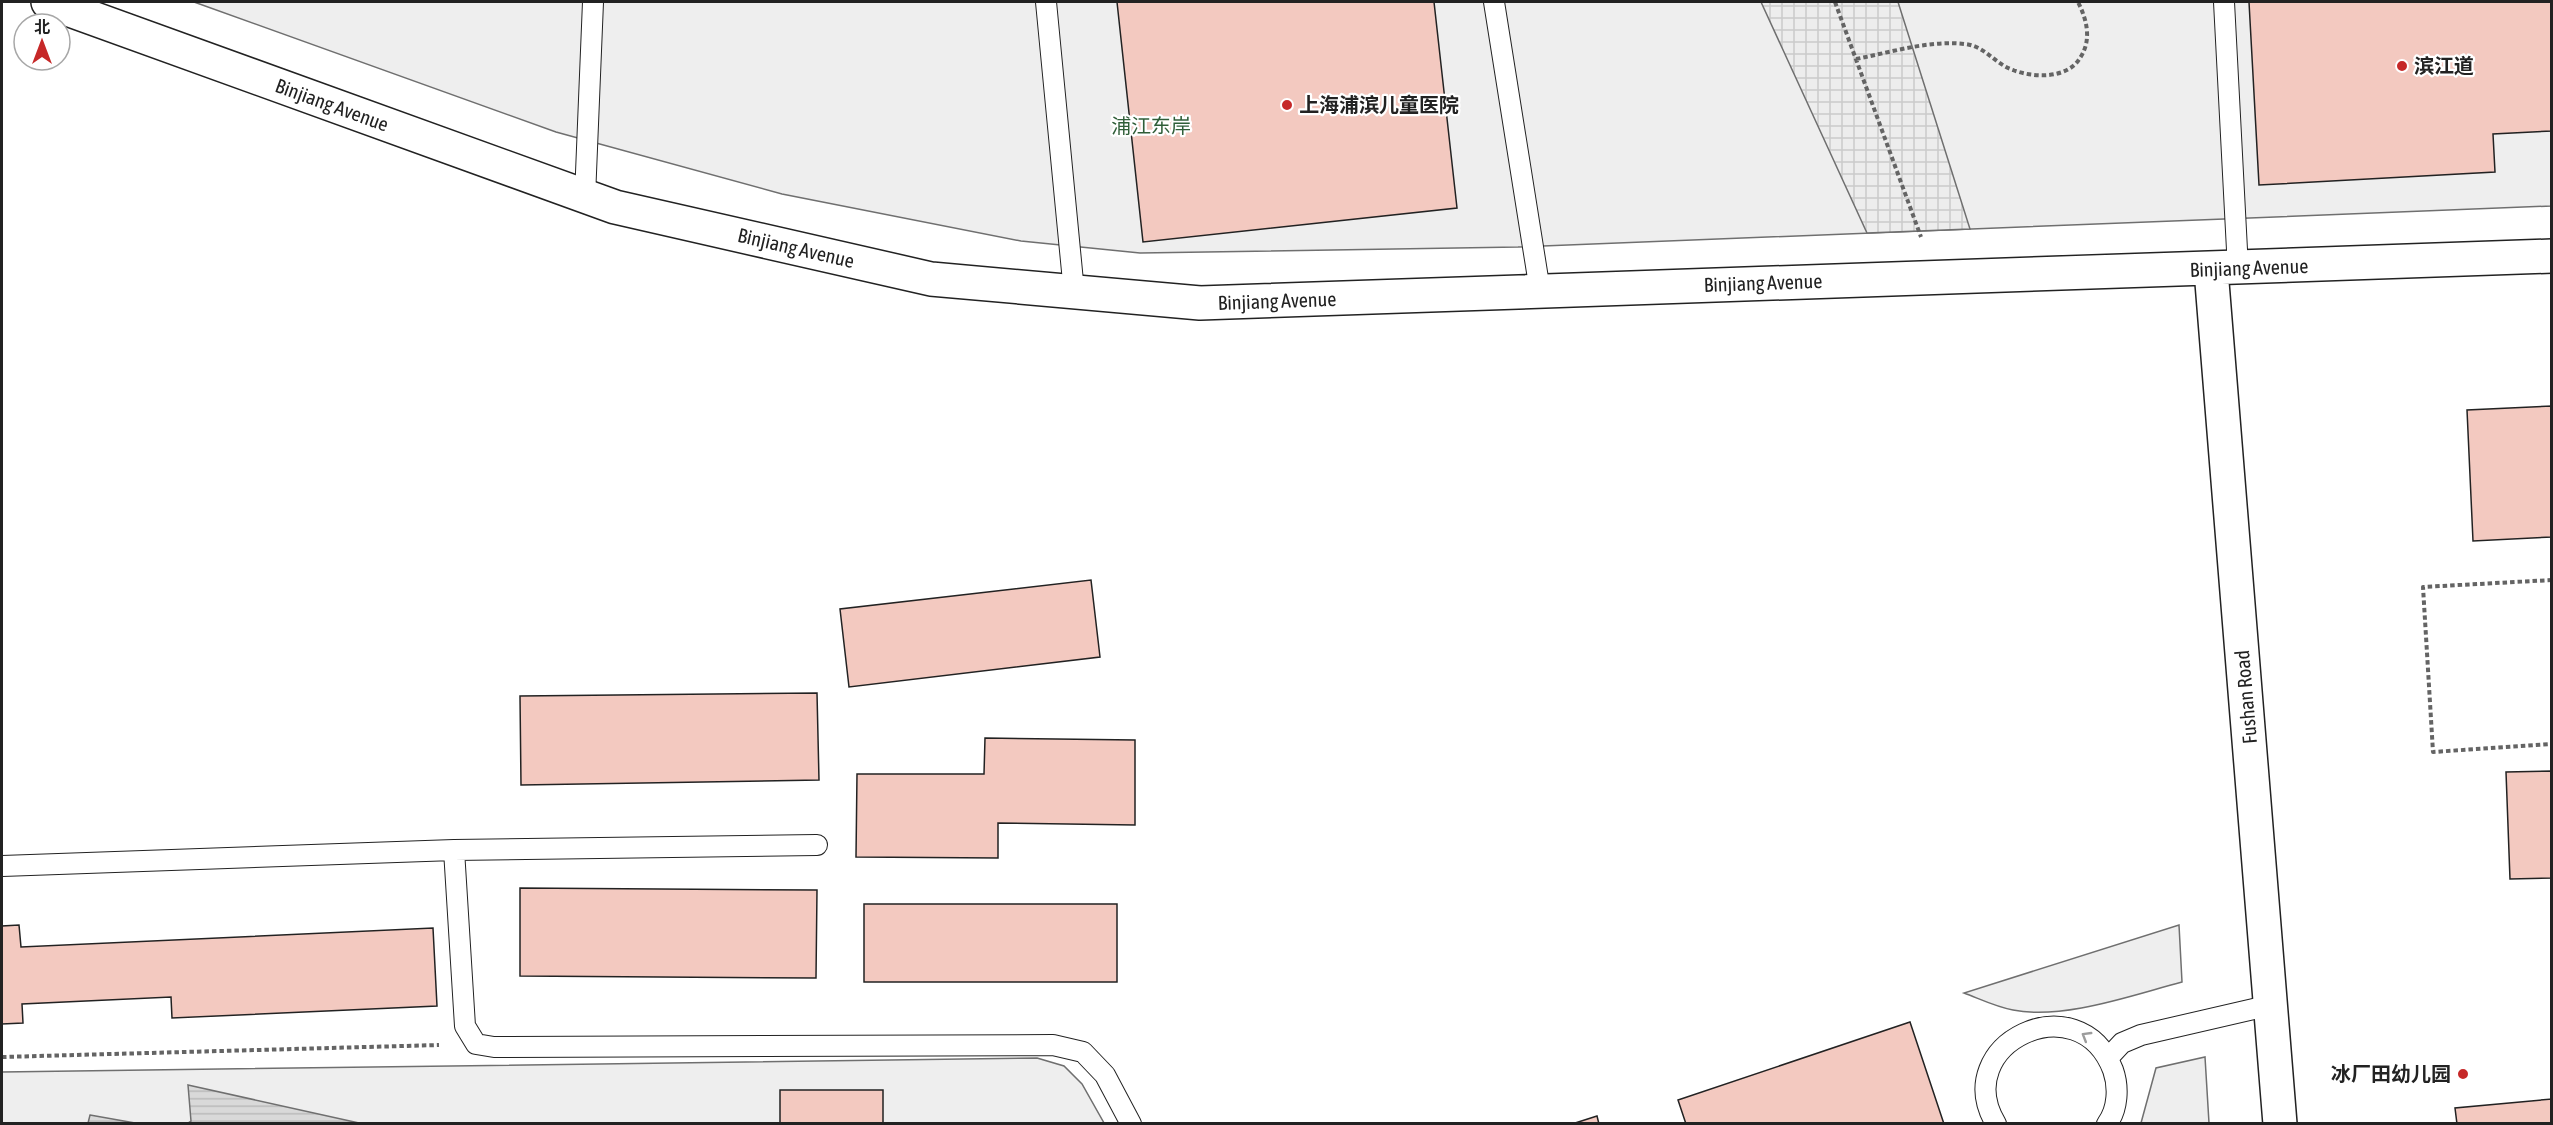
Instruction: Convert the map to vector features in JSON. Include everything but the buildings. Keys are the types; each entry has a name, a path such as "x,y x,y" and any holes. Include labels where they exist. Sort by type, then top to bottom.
{"street":[{"name":"Binjiang Avenue","path":"48,2 615,207 931,279 1200,303 2552,256"},
{"name":"Fushan Road","path":"2224,269 2280,1124"}],"lane":[{"path":"585,196 593,2"},
{"path":"1046,2 1074,292"},
{"path":"1494,2 1540,291"},
{"path":"2224,2 2224,269"},
{"path":"2,866 454,850 817,845"},
{"path":"454,850 465,1026 476,1044 494,1047 1053,1045 1083,1052 1105,1075 1131,1124"},
{"path":"2108,1058 2122,1043 2141,1035 2271,1005"},
{"path":"1996,1124 1990,1114 1986,1093 1989,1071 1999,1052 2015,1037 2035,1028 2056,1026 2077,1031 2095,1042 2108,1058 2116,1078 2117,1099 2108,1124"}],"path":[{"path":"1835,2 1936,278"},
{"path":"1856,59 1940,42 1968,44 1987,51 2001,64 2013,70 2057,74 2069,70 2079,60 2085,49 2088,35 2086,20 2078,2"},
{"path":"2552,580 2423,587 2433,752 2552,744"},
{"path":"2,1057 476,1044"},
{"path":"634,1124 644,1124"}],"green space":[{"name":"浦江东岸","path":"194,2 2551,2 2551,206 1518,247 1140,253 1021,241 782,194 556,132"},
{"path":"2179,925 2182,982 2098,1005 2054,1012 2013,1010 1964,993"},
{"path":"2205,1057 2209,1123 2141,1123 2156,1068"},
{"path":"1037,1058 1064,1066 1082,1084 1104,1123 2,1124 2,1072"}],"shaded area":[{"path":"1761,2 1898,2 1970,229 1867,233"},
{"path":"188,1085 359,1123 188,1123 191,1121"},
{"path":"90,1115 135,1123 88,1123"}],"place":[{"name":"滨江道","path":"2402,66"},
{"name":"上海浦滨儿童医院","path":"1287,105"},
{"name":"冰厂田幼儿园","path":"2463,1074"}]}
